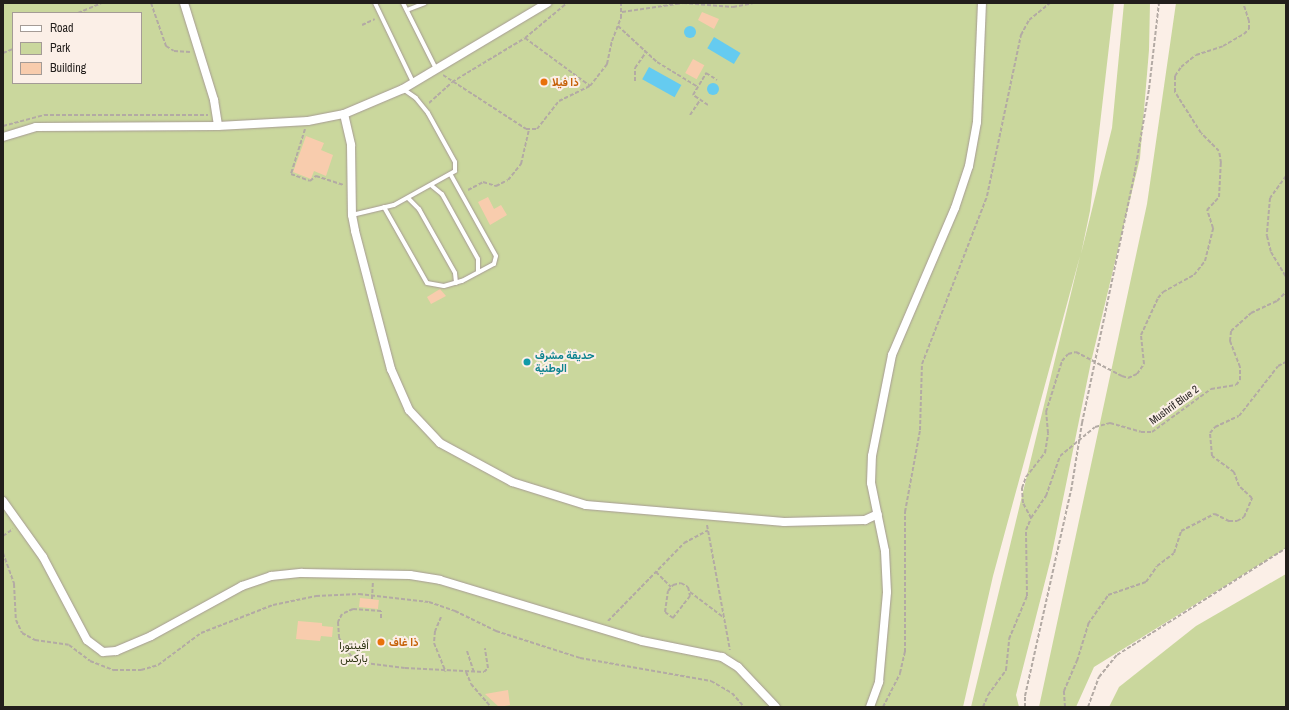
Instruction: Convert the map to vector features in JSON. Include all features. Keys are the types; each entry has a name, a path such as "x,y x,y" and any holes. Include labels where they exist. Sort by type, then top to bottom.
{"street":[{"path":"184,3 217,115 218,126"},
{"path":"3,137 20,131 54,126 218,126 308,121 344,114 403,89 547,3"},
{"path":"870,707 879,682 887,612 885,551 871,483 871,465 890,364 963,188 974,144 982,3"},
{"path":"344,114 351,145 352,215 396,383 409,410 429,433 453,451 488,471 561,499 612,509 800,523 868,520 878,514"},
{"path":"3,501 43,558 87,640 103,652 116,651 151,636 242,586 266,577 292,573 430,578 642,641 712,654 732,661 776,707"}],"lane":[{"path":"376,3 413,82"},
{"path":"403,3 436,69"},
{"path":"407,10 425,3"},
{"path":"352,215 384,207 408,198 432,186 455,171 456,165 424,108 403,89"},
{"path":"384,207 424,280 434,285 456,284 494,264 496,256 451,175"},
{"path":"432,186 442,194 478,259 478,272"},
{"path":"408,198 422,216 454,273 456,284"}],"path":[{"path":"80,12 102,3"},
{"path":"151,3 166,46 174,51 199,52"},
{"path":"424,108 452,82 525,38 567,3"},
{"path":"436,69 452,82 529,130 540,128 554,106 565,97 590,86 609,60 612,41 622,12 621,3"},
{"path":"650,3 653,7"},
{"path":"622,12 687,3 745,6 753,3"},
{"path":"883,707 900,673 905,652 905,512 920,430 922,364 987,196 1021,34 1029,20 1050,3"},
{"path":"1025,707 1025,696 1143,130 1159,3"},
{"path":"1031,518 1023,503 1022,488 1026,477 1045,453 1048,433 1046,412 1062,361 1068,354 1076,352 1122,376 1128,378 1137,374 1144,364 1141,335 1158,298 1163,292 1194,275 1205,261 1213,228 1207,210 1219,197 1221,163 1219,151 1201,133 1175,92 1175,76 1181,67 1196,54 1223,46 1244,34 1249,29 1249,21 1243,3"},
{"path":"362,25 381,16"},
{"path":"618,26 657,62 698,87"},
{"path":"525,38 590,86"},
{"path":"635,81 634,68 646,51"},
{"path":"708,105 693,95 706,73 717,80"},
{"path":"690,115 700,100"},
{"path":"3,126 44,115 217,115"},
{"path":"308,121 291,174 310,181 316,176 351,187"},
{"path":"461,193 483,182 496,186 508,180 521,164 529,130"},
{"path":"1286,176 1270,198 1267,236 1271,252 1286,277"},
{"name":"Mushrif Blue 2","path":"983,707 988,695 1006,670 1009,639 1026,601 1025,537 1031,518 1046,496 1060,456 1095,427 1110,423 1141,432 1152,432 1211,389 1236,385 1240,380 1240,367 1230,341 1232,331 1251,313 1277,301 1286,292"},
{"path":"1064,707 1064,691 1077,661 1088,624 1108,595 1146,582 1161,562 1174,553 1181,531 1215,514 1230,521 1237,521 1244,517 1252,498 1239,486 1234,472 1212,456 1210,433 1215,427 1240,416 1278,366 1286,362"},
{"path":"706,516 732,661"},
{"path":"600,629 689,539 708,530"},
{"path":"1088,707 1099,677 1117,655 1286,548"},
{"path":"3,554 14,584 16,620 22,633 30,638 69,645 97,665 123,671 141,670 158,665 201,632 273,605 316,596 373,595 415,600 442,606 496,631 580,658 711,681 732,693 744,707"},
{"path":"656,572 671,586"},
{"path":"372,599 374,575"},
{"path":"671,586 684,584 690,592 723,616"},
{"path":"671,586 668,591 665,612 673,618 687,601 690,592"},
{"path":"381,618 381,611 372,610 349,609 340,616 339,638 351,656 365,663 446,672 474,672 488,670 484,648"},
{"path":"441,617 435,631 434,643 446,672"},
{"path":"467,651 474,672"},
{"path":"466,672 470,684 491,707"}],"green space":[{"name":"حديقة مشرف الوطنية","path":"3,3 1114,3 1090,211 1081,254 1112,128 1124,3 1150,3 1149,50 1140,158 1091,362 1051,558 1016,695 1019,707 971,707 1080,256 993,576 963,707 3,707"},
{"path":"1176,3 1286,3 1286,548 1094,667 1076,707 1039,707 1147,204"},
{"path":"1286,574 1286,707 1109,707 1119,687 1196,626"}],"water":[{"path":"688,26 692,26 696,32 692,38 688,38 684,34 684,30"},
{"path":"714,37 741,53 734,64 707,48"},
{"path":"649,67 681,85 675,97 642,79"},
{"path":"711,83 715,83 719,89 715,95 711,95 707,91 707,87"}],"building":[{"path":"702,12 719,19 714,29 698,20"},
{"path":"693,59 704,65 697,79 685,73"},
{"path":"306,136 324,143 321,150 333,155 326,176 314,171 311,179 293,172"},
{"path":"488,197 494,209 501,205 507,215 490,225 478,202"},
{"path":"440,289 446,296 431,304 427,297"},
{"path":"360,598 379,600 378,609 359,607"},
{"path":"298,621 322,623 322,626 333,627 332,637 321,636 320,641 296,639"},
{"path":"508,690 510,705 499,707 485,694"}],"place":[{"name":"ذا فيلا","path":"544,82"},
{"name":"حديقة مشرف الوطنية","path":"527,362"},
{"name":"ذا غاف","path":"381,642"}],"park label":[{"name":"أفينتورا باركس","path":"354,652"}]}
